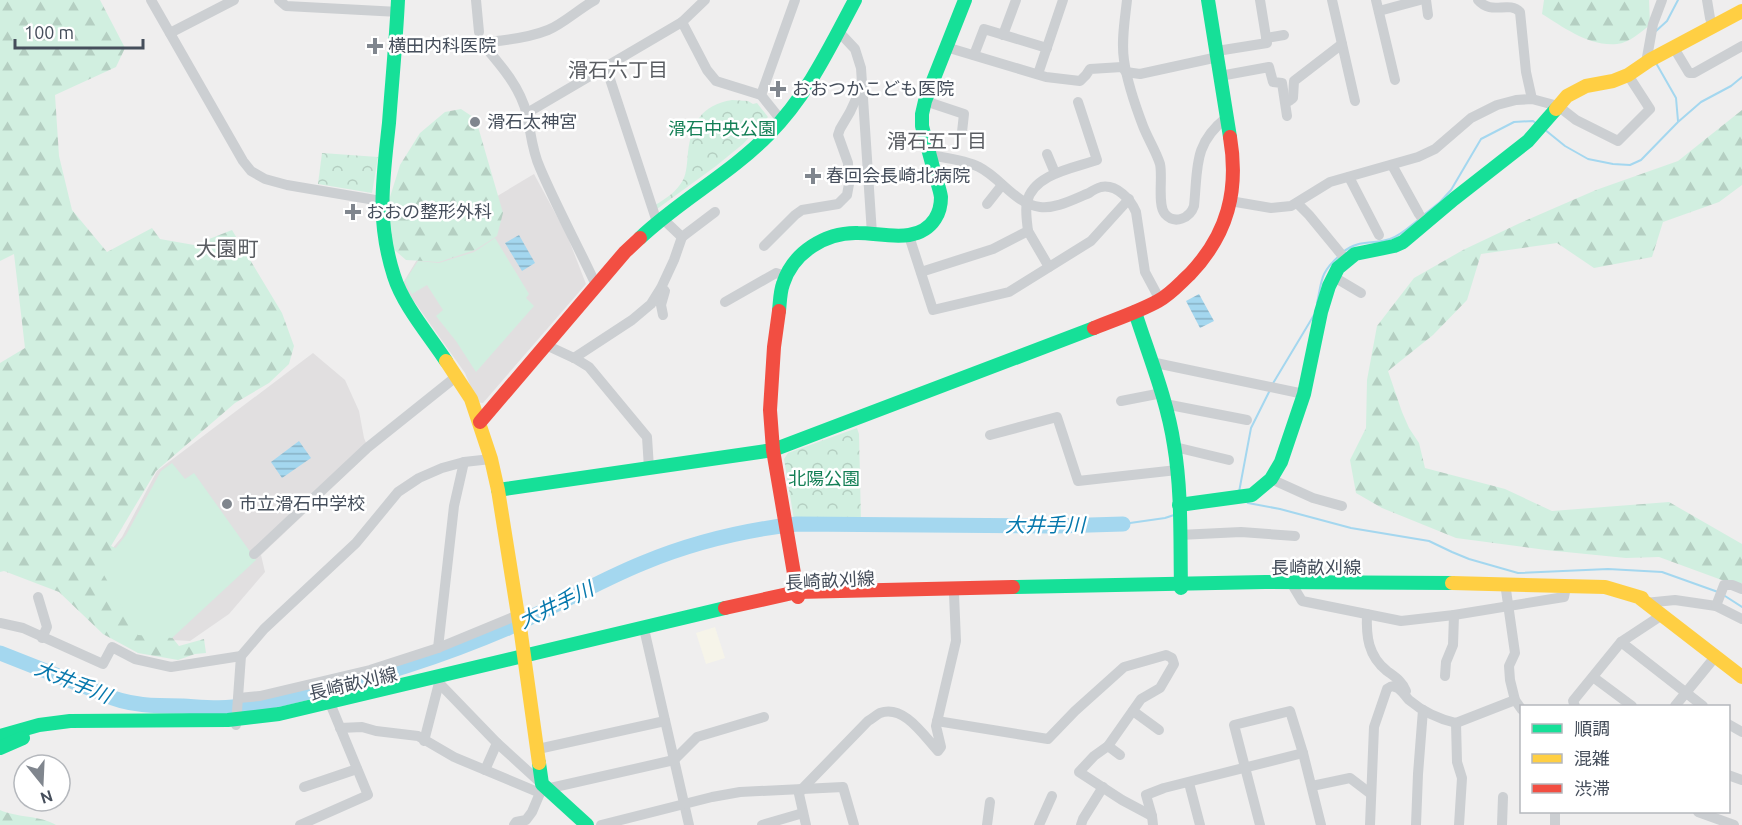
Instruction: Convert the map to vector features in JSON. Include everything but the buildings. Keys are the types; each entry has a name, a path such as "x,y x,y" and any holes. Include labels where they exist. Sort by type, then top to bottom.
{"street":[{"path":"151,0 243,161 252,171 265,179 287,185 381,201"},
{"path":"170,33 234,0"},
{"path":"279,0 286,6 398,6 381,201 383,235 394,277 403,297 471,399 491,459 498,490 538,749 542,789 526,820 516,822 514,825"},
{"path":"476,0 480,36 519,93 539,166 596,285"},
{"path":"396,45 480,36 519,38 537,34 552,28 596,0"},
{"path":"526,113 682,22 705,0"},
{"path":"761,95 795,0"},
{"path":"480,422 625,252 659,220 732,167 781,120 810,83 855,0"},
{"path":"798,595 773,450 770,410 778,314 785,276 801,255 824,239 854,232 890,237 909,236 928,228 936,220 941,198 922,126 922,114 965,0"},
{"path":"1003,35 1016,0"},
{"path":"1038,74 1064,0"},
{"path":"1126,0 1123,57 1126,72 1143,126 1160,166 1162,210 1170,218 1181,219 1192,211 1198,160 1204,143 1213,129 1226,118"},
{"path":"498,490 773,450 1135,312 1160,300 1182,283 1205,258 1224,222 1230,201 1234,162 1208,0"},
{"path":"946,47 1038,74 1080,81 1089,69 1122,67 1126,72 1140,74 1267,43 1260,0"},
{"path":"1332,0 1356,101"},
{"path":"1395,80 1378,5 1420,0"},
{"path":"1426,0 1428,15"},
{"path":"1478,0 1489,8 1512,2 1520,12 1524,62 1532,99"},
{"path":"1652,60 1653,24 1662,0"},
{"path":"1707,0 1713,26"},
{"path":"1343,256 1394,246 1403,242 1423,219 1454,199 1528,141 1568,96 1586,86 1613,81 1628,75 1742,11"},
{"path":"682,22 707,70 716,81 761,95 781,120"},
{"path":"974,55 984,29 1047,48"},
{"path":"839,32 855,49 861,69 872,234"},
{"path":"1266,38 1284,35"},
{"path":"1285,99 1289,101 1293,98 1294,81 1342,44"},
{"path":"1674,48 1689,73 1694,73 1742,46"},
{"path":"606,67 659,220 682,237"},
{"path":"1221,76 1269,67 1273,82 1282,83 1287,116"},
{"path":"1230,201 1271,208 1297,203 1330,182 1418,157 1435,149 1472,118 1489,109 1516,100 1532,99 1558,106 1576,120 1618,141 1650,109 1628,75"},
{"path":"764,246 802,210 814,206 838,204 847,195 848,163 838,135 862,86"},
{"path":"925,101 964,114 962,132"},
{"path":"1049,267 1028,231 1027,202 1041,181 1054,173 1097,160 1078,102"},
{"path":"1047,154 1054,173"},
{"path":"930,155 979,167 1011,193 1038,206 1049,207 1100,188 1106,187 1118,191 1129,199 1136,212 1145,272 1160,300"},
{"path":"1392,165 1423,219"},
{"path":"1350,177 1379,235"},
{"path":"987,204 1002,185"},
{"path":"909,236 933,310 1009,292 1091,241 1129,199"},
{"path":"1297,203 1343,256"},
{"path":"574,358 651,304 674,260 682,237 715,212"},
{"path":"921,272 993,249 1028,231"},
{"path":"1179,511 1252,495 1271,479 1281,462 1304,394 1322,312 1343,256"},
{"path":"725,302 776,273 785,276"},
{"path":"1334,277 1361,292"},
{"path":"661,288 665,291 661,305 663,315"},
{"path":"1135,312 1163,398 1174,447 1179,511 1180,586"},
{"path":"546,345 589,368 647,437 649,468"},
{"path":"1151,362 1304,394"},
{"path":"254,554 367,448 457,376"},
{"path":"1121,401 1163,398 1247,420"},
{"path":"990,435 1057,417 1078,481 1177,470"},
{"path":"1174,447 1229,460"},
{"path":"236,720 241,656 264,629 356,543 398,492 419,478 442,468 464,462 491,459"},
{"path":"441,646 454,506 464,462"},
{"path":"1271,479 1313,498 1342,506"},
{"path":"1179,535 1241,532 1295,536"},
{"name":"長崎畝刈線","path":"0,748 17,740 69,727 236,720 300,710 798,595 1386,581 1594,587 1616,589 1642,598 1742,677"},
{"name":"長崎畝刈線","path":"0,736 39,725 70,721 280,720 524,659 645,633 798,595 954,594 1180,586 1385,585 1413,588 1605,593 1643,601"},
{"path":"1719,599 1724,585 1742,589"},
{"path":"1293,586 1302,601 1401,621 1564,597 1565,592"},
{"path":"1506,590 1515,653 1509,666 1510,680 1515,700 1520,708"},
{"path":"806,825 799,794 802,789 868,721 880,713 892,711 900,713 938,751 941,747 936,726 956,641 954,594"},
{"path":"38,597 47,627 42,638"},
{"path":"1643,601 1719,599 1742,619"},
{"path":"1367,614 1366,633 1372,652 1384,669 1403,683 1409,700"},
{"path":"239,698 260,696 370,670 441,646 518,615"},
{"path":"1445,676 1446,662 1453,645 1454,615"},
{"path":"1574,705 1573,702 1621,642 1662,615"},
{"path":"0,623 23,628 103,664 112,647 135,659 171,667 241,656"},
{"path":"645,633 689,825"},
{"path":"1621,642 1702,705"},
{"path":"937,721 1048,739 1124,667 1166,655 1172,658 1174,664 1160,688 1141,699 1108,746 1079,771 1153,820"},
{"path":"1676,705 1715,657"},
{"path":"1593,677 1631,705"},
{"path":"424,741 439,682"},
{"path":"439,682 542,789 586,825"},
{"path":"1370,825 1374,727 1387,689 1394,686 1399,688 1409,700 1423,710 1456,723 1515,700"},
{"path":"300,825 368,795 332,708"},
{"path":"1416,825 1423,710"},
{"path":"1132,711 1160,730"},
{"path":"1260,825 1234,725 1290,711 1321,825"},
{"path":"340,728 362,727 418,736 454,757 542,789 674,760 697,737 764,717"},
{"path":"538,749 665,721"},
{"path":"1456,723 1457,762 1462,778 1459,825"},
{"path":"485,770 497,743"},
{"path":"1108,746 1120,755"},
{"path":"1153,820 1146,795 1164,788 1303,753"},
{"path":"304,787 357,770"},
{"path":"1312,786 1350,778 1371,794"},
{"path":"1189,783 1200,825"},
{"path":"601,825 740,792 843,787 854,825"},
{"path":"1081,825 1103,788"},
{"path":"1039,825 1052,796"},
{"path":"1502,825 1503,797"},
{"path":"987,825 990,802"},
{"path":"762,825 803,813"},
{"path":"1701,813 1734,825"}],"shaded area":[{"path":"534,174 567,235 586,284 483,403 477,402 465,373 403,283 418,258 489,201"},
{"name":"市立滑石中学校","path":"313,353 345,380 359,411 364,438 370,452 261,555 265,572 229,614 190,641 137,638 96,568 122,537 157,471"},
{"path":"715,627 725,658 706,664 696,633"}],"green space":[{"path":"0,0 100,0 125,48 116,67 55,95 59,156 72,210 107,252 152,228 160,239 194,245 232,230 282,313 294,346 289,364 269,383 235,403 156,471 111,546 131,555 149,609 179,646 204,639 206,653 178,660 138,653 103,634 59,592 4,571 0,572 0,363 25,348 14,254 0,261"},
{"path":"1544,0 1649,0 1650,25 1626,42 1607,44 1597,42 1577,35 1542,14"},
{"name":"滑石中央公園","path":"732,100 757,103 768,117 743,144 657,209 655,205 678,188 683,180 692,132 700,117 713,106"},
{"path":"461,109 476,119 503,213 497,236 475,250 439,262 406,260 390,246 384,227 400,165 420,133 445,112"},
{"path":"1742,110 1742,185 1719,202 1663,222 1652,257 1594,268 1557,243 1481,254 1467,300 1433,335 1388,371 1402,412 1419,443 1425,468 1505,489 1552,511 1669,502 1742,544 1742,583 1730,583 1659,557 1626,558 1456,538 1382,508 1356,493 1350,460 1366,428 1367,380 1377,326 1414,278 1463,250 1520,223 1596,190 1678,161"},
{"path":"322,153 378,157 372,193 318,184"},
{"path":"495,238 529,294 526,298 534,306 476,372 436,316 443,310 427,285 412,294 405,281 418,261 439,263 474,252"},
{"name":"北陽公園","path":"857,428 861,521 794,520 784,459 788,453"},
{"path":"172,463 185,479 194,473 256,560 172,638 138,635 100,568 126,535 161,471"},
{"path":"0,810 43,820 56,825 0,825"}],"water":[{"path":"519,235 535,263 522,271 505,243"},
{"path":"1199,294 1214,321 1200,328 1186,301"},
{"path":"299,441 311,458 282,478 271,462"}],"waterway":[{"path":"1656,31 1667,21 1678,0"},
{"path":"1656,63 1676,98 1678,121"},
{"path":"1544,129 1565,146 1588,159 1630,165 1641,160 1701,102 1731,86 1742,77"},
{"path":"1425,214 1451,190 1481,139 1514,122 1533,121 1537,124"},
{"path":"1343,252 1355,245 1394,237 1418,220"},
{"path":"1317,303 1325,272 1339,256"},
{"path":"1272,385 1314,315"},
{"path":"1239,492 1251,428 1270,390"},
{"path":"1246,501 1351,528 1429,541 1469,559 1518,573 1608,569 1662,572 1718,592"},
{"path":"1123,524 1174,515"},
{"name":"大井手川","path":"0,653 122,701 163,706 227,708 278,700 357,680 433,657 508,628 643,563 699,543 738,534 797,524 1057,526 1123,524"},
{"path":"1725,596 1742,607"}],"traffic: fast":[{"path":"398,0 383,181 385,236 388,256 398,287 410,309 446,361"},
{"path":"640,238 655,224 738,162 783,119 817,70 855,0"},
{"path":"779,311 781,290 788,273 794,262 812,246 834,236 846,234 910,235 928,227 938,214 941,197 922,126 922,114 965,0"},
{"path":"1208,0 1230,137"},
{"path":"1179,505 1252,495 1271,479 1281,462 1304,394 1321,312 1329,286 1338,268 1355,254 1403,242 1528,141 1556,109"},
{"path":"1135,312 1162,394 1174,445 1179,498 1181,588"},
{"path":"498,490 773,450 1094,328"},
{"path":"1013,587 1265,582 1452,583"},
{"path":"0,736 39,725 70,721 228,720 279,714 725,608"},
{"path":"0,748 23,738"},
{"path":"539,763 542,784 587,825"}],"traffic: slow":[{"path":"1556,109 1567,96 1586,86 1613,81 1628,75 1650,60 1742,11"},
{"path":"446,361 471,399 491,459 521,634 539,763"},
{"path":"1452,583 1605,587 1642,598 1742,677"}],"traffic: jam":[{"path":"1094,328 1143,309 1163,298 1203,259 1214,243 1228,210 1233,175 1230,137"},
{"path":"480,422 625,252 640,238"},
{"path":"779,311 770,410 773,450 798,597"},
{"path":"725,608 797,592 1013,587"}],"place":[{"name":"横田内科医院","path":"375,46"},
{"name":"おおつかこども医院","path":"778,89"},
{"name":"滑石太神宮","path":"475,122"},
{"name":"春回会長崎北病院","path":"813,176"},
{"name":"おおの整形外科","path":"353,212"},
{"name":"市立滑石中学校","path":"227,504"}],"district":[{"name":"滑石六丁目","path":"618,70"},
{"name":"滑石五丁目","path":"937,141"},
{"name":"大園町","path":"227,249"}]}
